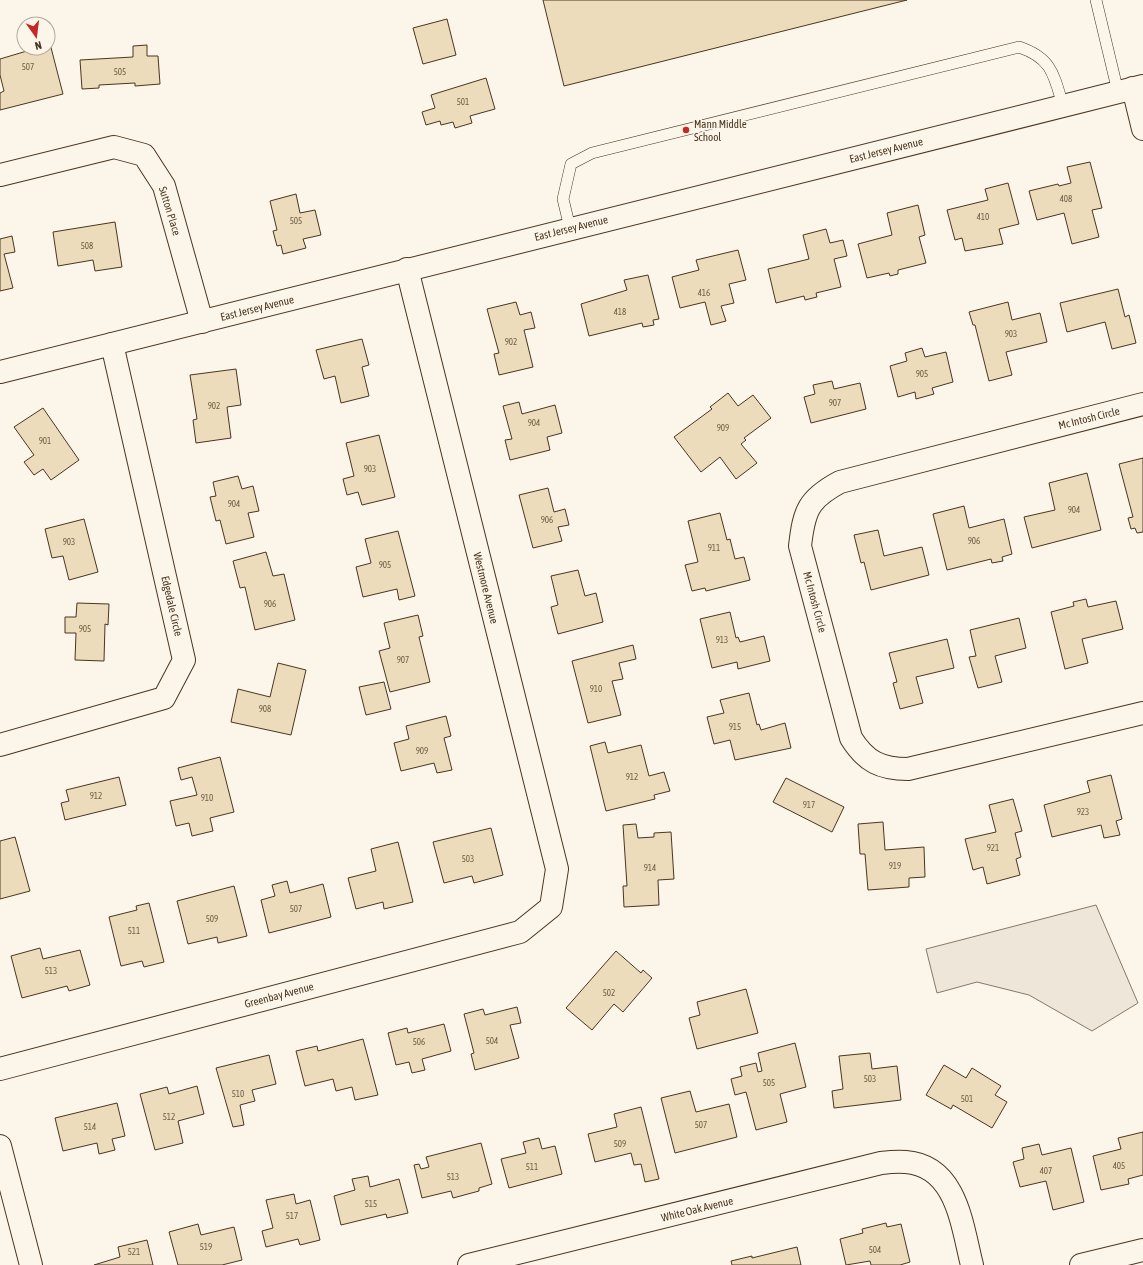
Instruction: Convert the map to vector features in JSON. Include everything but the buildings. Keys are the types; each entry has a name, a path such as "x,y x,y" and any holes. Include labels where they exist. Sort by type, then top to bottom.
{"street":[{"name":"East Jersey Avenue","path":"0,372 202,322 406,269 1131,89"},
{"path":"1131,89 1143,129"},
{"name":"Sutton Place","path":"0,175 114,147 144,155 164,186 202,322"},
{"name":"Westmore Avenue","path":"406,269 557,869 551,907"},
{"name":"Edgedale Circle","path":"0,745 164,698 184,660 112,344"},
{"name":"Mc Intosh Circle","path":"1143,404 840,482 821,492 809,506 803,525 800,546 851,738 860,752 875,763 892,769 908,769 1143,713"},
{"name":"Greenbay Avenue","path":"0,1069 520,932 551,907"},
{"path":"0,1146 31,1265"},
{"name":"White Oak Avenue","path":"469,1265 881,1163 907,1162 924,1167 943,1179 955,1198 972,1265"},
{"path":"1081,1265 1143,1250"}],"lane":[{"path":"1096,0 1131,89"},
{"path":"570,228 563,199 571,164 592,153 856,87 1019,47 1034,52 1053,70 1063,106"}],"shaded area":[{"path":"1096,905 1138,1003 1092,1031 1029,995 977,982 937,993 926,949"}],"place":[{"name":"Mann Middle School","path":"686,130"}]}
